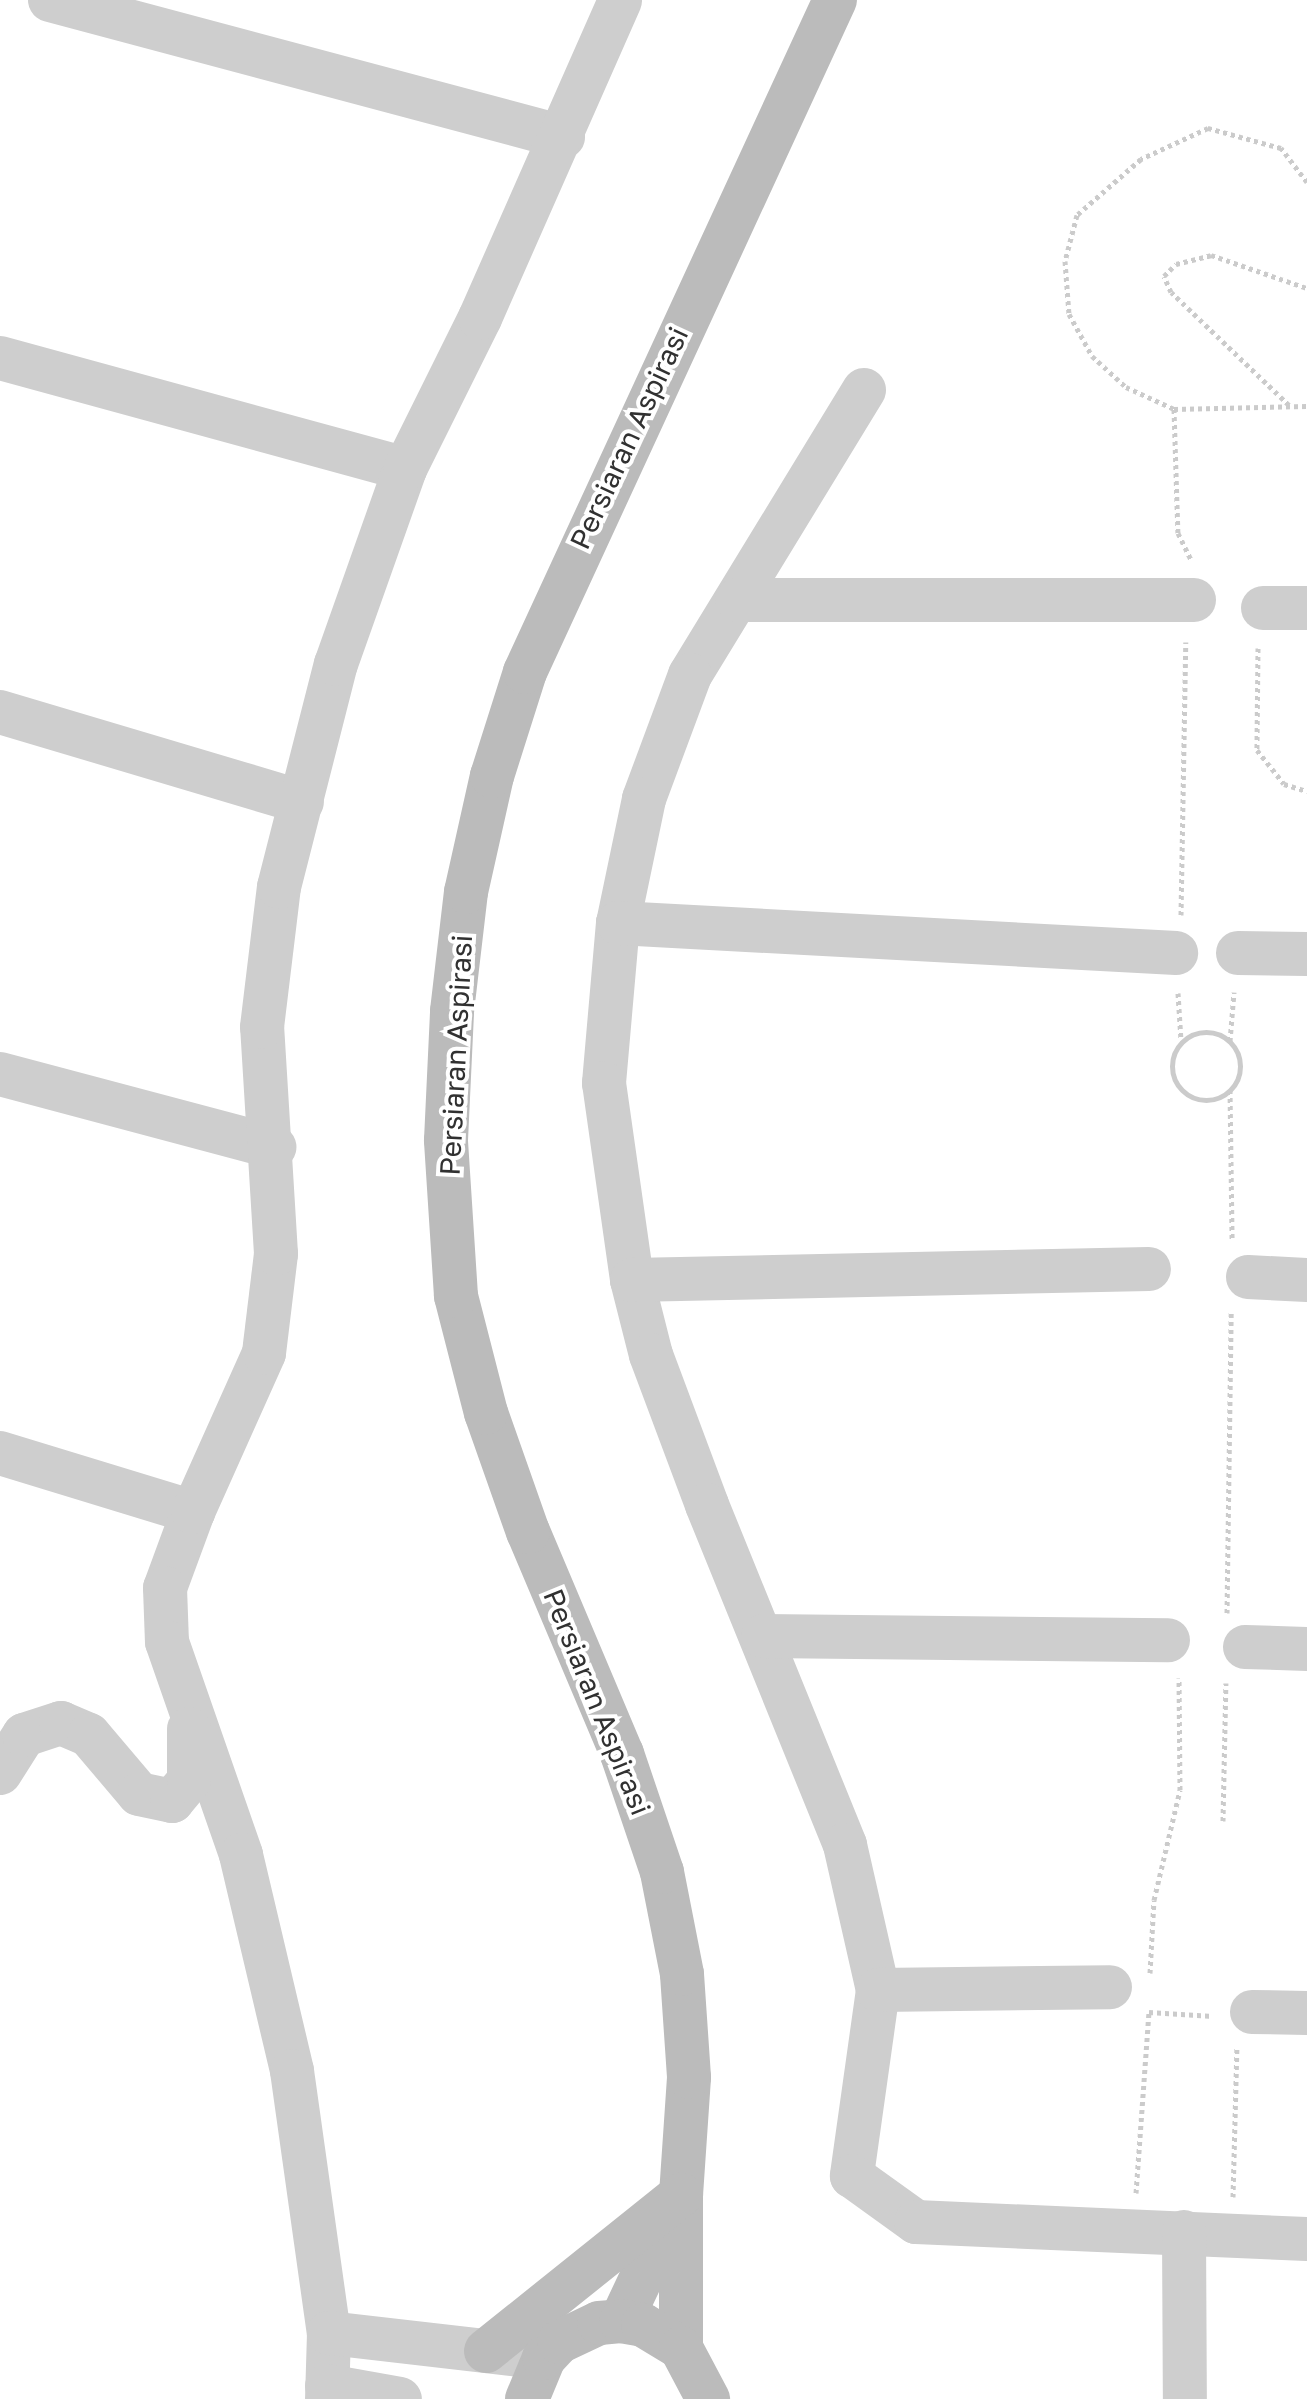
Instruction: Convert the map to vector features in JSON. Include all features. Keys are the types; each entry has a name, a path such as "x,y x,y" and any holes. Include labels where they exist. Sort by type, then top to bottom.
{"street":[{"path":"50,0 563,137"},
{"path":"400,2399 327,2393 329,2333 292,2071 241,1855 167,1642 165,1588 193,1512 264,1353 276,1254 274,1147 262,1027 279,887 366,564 405,469 563,137 620,0"},
{"name":"Persiaran Aspirasi","path":"708,2399 681,2348 681,2195 688,2062 682,1974 662,1872 622,1754 528,1532 486,1413 456,1296 446,1140 452,1011 466,892 492,776 525,672 835,0"},
{"path":"0,358 405,469"},
{"path":"864,390 690,675 649,785 618,923 604,1083 632,1280 651,1355 845,1845 878,1990 852,2176 916,2222 1307,2239"},
{"path":"737,600 1194,600"},
{"path":"1261,623 1307,608"},
{"path":"0,712 302,802"},
{"path":"618,923 1176,953"},
{"path":"1238,953 1307,954"},
{"path":"0,1074 274,1147"},
{"path":"632,1280 1149,1269"},
{"path":"1237,1278 1307,1280"},
{"path":"0,1453 193,1512"},
{"path":"763,1636 1174,1654"},
{"path":"1233,1648 1307,1649"},
{"path":"0,1773 24,1735 61,1723 89,1735 139,1794 172,1801 189,1781 189,1706"},
{"path":"878,1990 1136,1990"},
{"path":"1237,2021 1307,2013"},
{"path":"486,2351 681,2195"},
{"name":"Persiaran Aspirasi","path":"621,2321 681,2195"},
{"path":"1184,2232 1185,2399"},
{"path":"527,2399 544,2358 578,2331 621,2321 643,2325 681,2348"},
{"path":"329,2333 544,2358"}],"path":[{"path":"1307,182 1281,148 1208,128 1141,159 1077,215 1065,261 1069,314 1092,356 1126,387 1174,409 1307,406"},
{"path":"1290,406 1171,292 1164,276 1176,264 1211,255 1307,288"},
{"path":"1174,409 1178,533 1191,561 1194,600 1182,658 1176,953 1181,1041 1171,1065 1181,1090 1206,1100 1230,1090"},
{"path":"1261,623 1257,750 1284,784 1307,791"},
{"path":"1223,1821 1233,1648 1237,1278 1230,1090 1240,1066 1230,1041 1238,953"},
{"path":"1181,1041 1205,1031 1230,1041"},
{"path":"1133,2230 1149,2012 1136,1990 1180,1790 1174,1654"},
{"path":"1149,2012 1237,2021 1233,2234"}]}
